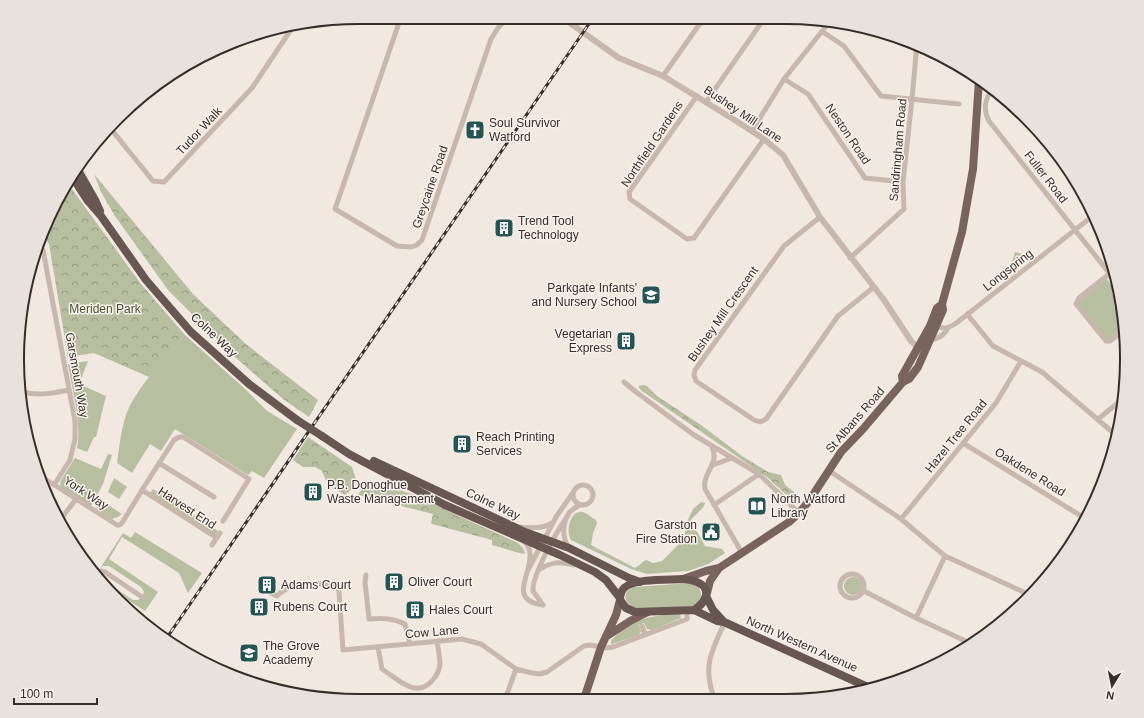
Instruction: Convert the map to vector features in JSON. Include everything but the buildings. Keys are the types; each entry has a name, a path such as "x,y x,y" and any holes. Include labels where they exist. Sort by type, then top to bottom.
{"highway":[{"name":"Colne Way","path":"80,173 96,200 101,216"},
{"name":"Colne Way","path":"75,181 146,280 191,332 249,384 297,420 349,454 440,502 523,540 552,543 569,548 628,578 640,582"},
{"name":"Colne Way","path":"337,445 352,450 424,485 516,526 542,543 548,550 587,568 606,580 624,606 629,610 635,612 690,610"},
{"name":"North Western Avenue","path":"640,582 683,579 699,582 704,586 713,610 724,622"},
{"path":"620,599 624,588 631,584 640,582"},
{"path":"690,610 701,606 706,594"},
{"name":"North Western Avenue","path":"690,610 700,612 717,621 724,622 863,685"}],"main road":[{"name":"St Albans Road","path":"706,594 710,581 719,568 789,522 799,513 814,494 828,470 841,452 863,429 903,382 909,379 918,366 921,351 943,310 942,304 962,232 973,169 979,86"},
{"name":"St Albans Road","path":"921,351 930,340 934,325"},
{"name":"St Albans Road","path":"683,579 706,570 719,568"},
{"path":"586,694 601,647 616,615 620,599"},
{"path":"606,636 648,612"}],"street":[{"name":"Greycaine Road","path":"399,24 335,209 390,242 404,247 411,247 417,245 422,240 491,39 502,24"},
{"name":"Bushey Mill Lane","path":"571,24 619,58 663,76 697,96 764,139 783,155 820,217 850,258 874,287 911,341 921,351"},
{"path":"663,76 699,24"},
{"path":"706,102 761,24"},
{"path":"752,131 784,79 826,27"},
{"name":"Tudor Walk","path":"113,132 153,181 164,182 252,88 290,31"},
{"path":"823,32 844,46 881,96 959,104"},
{"name":"Sandringham Road","path":"850,258 904,209 903,182 916,51"},
{"name":"Neston Road","path":"784,79 808,94 865,178 903,182"},
{"name":"Fuller Road","path":"990,94 987,98 986,110 989,121 1109,274"},
{"name":"Northfield Gardens","path":"697,96 629,192 630,199 687,239 694,238 764,139"},
{"name":"Bushey Mill Crescent","path":"820,217 784,246 696,370 694,375 696,381 754,420 760,422 766,419 838,316 874,287"},
{"name":"Longspring","path":"930,340 945,335 948,328 1089,219"},
{"name":"Garsmouth Way","path":"42,251 76,421 75,439 70,460 54,485"},
{"path":"1109,274 1079,298 1076,304 1106,341 1110,341 1119,334"},
{"path":"967,314 993,346 1049,377 1112,432"},
{"path":"934,325 944,329 948,328"},
{"name":"Hazel Tree Road","path":"901,519 996,403 1021,361"},
{"path":"624,382 694,435 759,474 799,513"},
{"path":"26,393 42,394 69,390"},
{"path":"1098,419 1117,404"},
{"path":"142,490 174,440 178,436 183,437 249,479 223,521"},
{"name":"Oakdene Road","path":"963,443 1080,516"},
{"path":"712,447 715,454 713,465 706,475 705,489 742,553"},
{"path":"713,465 732,458"},
{"path":"159,463 214,497"},
{"path":"828,470 901,519 945,556 1025,593"},
{"path":"714,505 759,474"},
{"name":"York Way","path":"47,481 117,525 120,525"},
{"path":"580,484 586,484 592,490 593,495 591,501 585,505 580,505 570,512 548,550 534,579 533,591 543,605 535,604 525,595 523,582 553,522 572,494 575,487 580,484"},
{"name":"Harvest End","path":"120,525 142,490 217,538"},
{"path":"572,494 575,502 580,505"},
{"path":"64,516 76,499"},
{"path":"567,517 564,534 565,541 569,548"},
{"path":"516,526 538,527 546,526 553,522"},
{"path":"212,546 220,533"},
{"path":"523,540 530,553 528,570"},
{"path":"916,618 945,556"},
{"path":"539,570 547,565 560,562 587,568"},
{"path":"100,571 105,572 142,597"},
{"path":"850,574 858,575 865,584 864,591 858,598 847,598 840,589 841,580 850,574"},
{"path":"366,575 365,582 369,619 385,618 397,620 405,624 410,644"},
{"name":"Cow Lane","path":"271,593 277,596 283,590 301,584 330,583 337,586 339,592 343,650 462,639 476,642 516,669 532,673 544,673 582,647 590,645 601,647"},
{"path":"864,591 916,618 966,641"},
{"path":"601,647 613,647 687,619 690,610"},
{"path":"714,694 708,662 724,622"},
{"path":"642,626 645,634"},
{"path":"378,647 382,668 385,672 409,687 418,689 428,685 438,672 440,662 437,641"},
{"path":"507,694 516,669"}],"green space":[{"path":"94,174 193,294 247,345 318,400 309,417 283,399 236,358 168,290 115,216 101,192"},
{"name":"Meriden Park","path":"71,188 141,284 185,335 149,377 94,353 68,357 49,244 46,240"},
{"path":"1015,252 1022,254 1026,260 1012,272 1006,266 1011,266"},
{"path":"1106,278 1112,286 1118,331 1107,339 1078,306 1078,302"},
{"path":"185,335 244,388 267,411 297,429 264,478 252,471 248,475 175,429 161,451 150,444 132,473 117,463 122,430 129,407 151,374"},
{"path":"88,361 79,384 106,396 96,437 94,437 87,452 77,448 78,428 76,406 68,364"},
{"path":"639,386 647,386 657,396 701,425 742,456 768,472 781,475 785,485 798,495 799,500 792,500 767,477 642,391"},
{"path":"308,437 352,467 356,479 355,486 345,495 328,485 322,471 315,467 303,467 293,460"},
{"path":"108,454 112,455 103,484 91,506 61,487 61,480 75,458 101,469"},
{"path":"114,478 127,487 119,499 108,492"},
{"path":"379,484 415,495 518,543 523,548 525,553 523,554 492,545 492,540 432,524 433,514 358,495 367,486"},
{"path":"153,489 218,531 216,535 150,493"},
{"path":"102,501 122,514 112,519 96,509"},
{"path":"701,502 705,503 704,506 690,522 705,546 722,549 725,553 708,564 688,571 647,574 631,569 571,540 569,537 569,524 573,516 576,513 582,512 595,519 597,523 593,533 591,545 635,568 646,560 653,563 662,561 684,538 687,522 693,509"},
{"path":"135,532 202,573 188,593 179,573 122,537 109,559 158,592 145,611 122,596 114,588 133,600 138,600 142,597 144,592 141,587 109,566 102,566 99,570 123,533 131,538"},
{"path":"853,577 859,580 862,586 859,592 853,595 847,592 844,586 847,580"},
{"path":"691,583 698,586 701,591 700,599 693,606 635,609 626,601 627,592 634,587"},
{"path":"680,614 681,618 652,630 647,629 644,623 639,625 641,631 639,635 611,644 611,641 617,634 630,624 653,617"}],"railway":[{"path":"169,635 589,24"}],"place":[{"name":"Soul Survivor Watford","path":"475,130"},
{"name":"Trend Tool Technology","path":"504,228"},
{"name":"Parkgate Infants' and Nursery School","path":"651,295"},
{"name":"Vegetarian Express","path":"626,341"},
{"name":"Reach Printing Services","path":"462,444"},
{"name":"P.B. Donoghue Waste Management","path":"313,492"},
{"name":"North Watford Library","path":"757,506"},
{"name":"Garston Fire Station","path":"711,532"},
{"name":"Oliver Court","path":"394,582"},
{"name":"Adams Court","path":"267,585"},
{"name":"Rubens Court","path":"259,607"},
{"name":"Hales Court","path":"415,610"},
{"name":"The Grove Academy","path":"249,653"}]}
